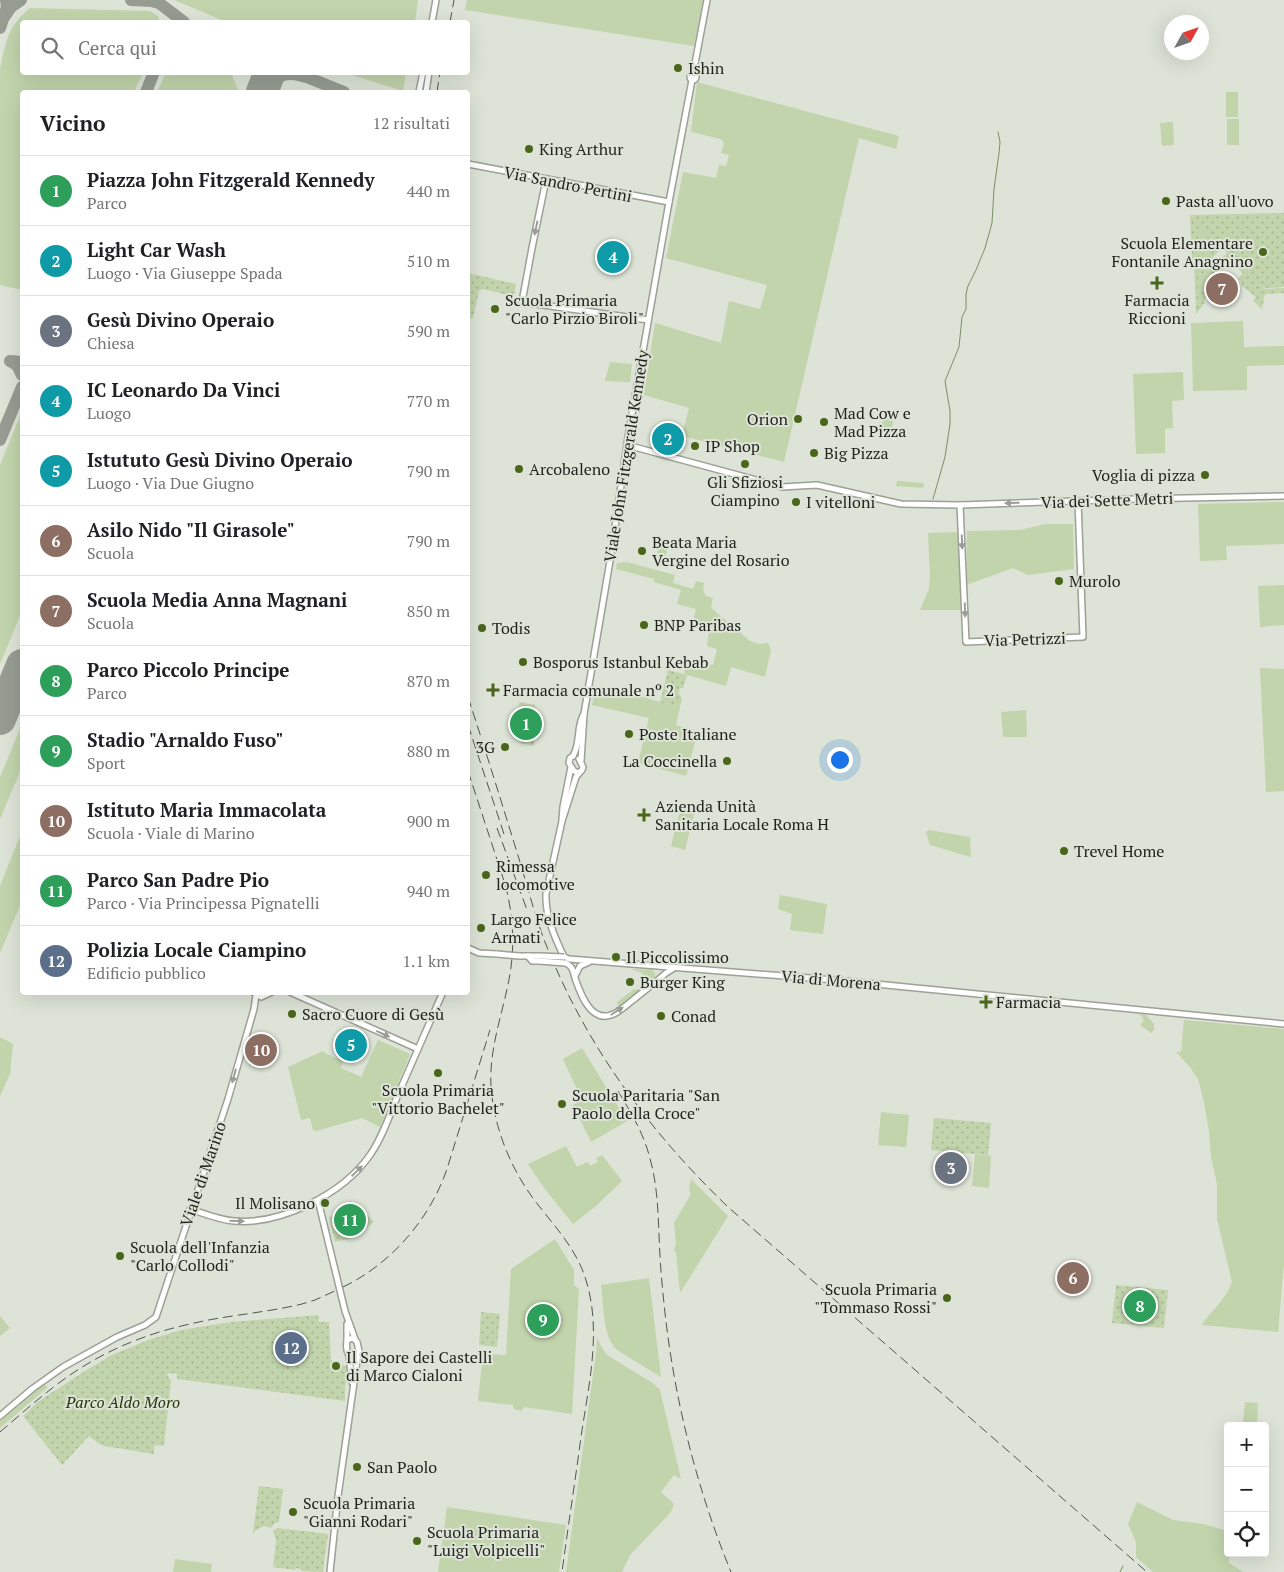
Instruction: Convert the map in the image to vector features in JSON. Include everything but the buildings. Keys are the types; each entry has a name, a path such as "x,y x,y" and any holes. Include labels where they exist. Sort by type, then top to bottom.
{"street":[{"path":"432,20 436,0"},
{"name":"Viale John Fitzgerald Kennedy","path":"581,761 584,714 611,555 627,444 669,202 692,80 696,77 693,74 707,0"},
{"path":"420,90 423,75"},
{"path":"426,90 429,75"},
{"name":"Via Sandro Pertini","path":"470,164 669,202"},
{"path":"546,180 522,302 648,320"},
{"name":"Via dei Sette Metri","path":"627,444 782,487 817,485 892,503 960,505 1284,496"},
{"name":"Via Petrizzi","path":"960,505 966,642 1083,637 1078,501"},
{"name":"Viale John Fitzgerald Kennedy","path":"573,756 576,751 581,719 584,714"},
{"path":"579,773 575,772 571,767 570,757 573,756 581,761 583,767 579,773 562,821 546,889 550,923 564,960 571,966 589,1007 596,1014 604,1016 614,1014 668,972 677,968"},
{"path":"562,821 562,807 571,767"},
{"name":"Via di Morena","path":"470,949 479,953 528,956 539,959 835,980 1284,1024"},
{"path":"575,977 580,966 593,962"},
{"path":"653,966 657,972 657,981"},
{"name":"Viale di Marino","path":"0,1416 32,1389 63,1367 118,1336 145,1326 154,1319 164,1294 190,1209 228,1099 254,1009 254,995"},
{"path":"297,995 418,1049"},
{"path":"190,1209 220,1219 245,1221 282,1214 318,1200 345,1181 361,1167 380,1139 442,995"},
{"path":"318,1200 345,1311 359,1349 338,1496 330,1572"},
{"path":"345,1311 347,1346 352,1377 351,1400"},
{"path":"347,1340 355,1339"},
{"path":"349,1355 354,1356 358,1354"}],"green space":[{"path":"174,0 418,0 415,20 222,20"},
{"path":"467,0 703,0 694,46 465,10"},
{"path":"30,8 150,11 158,16 159,20 20,20 20,75 142,75 135,90 20,90 20,290 0,285 0,69 6,43 16,22"},
{"path":"165,75 232,75 238,90 158,90"},
{"path":"351,75 406,75 403,90"},
{"path":"697,82 899,136 896,149 859,138 784,462 679,435 683,431 689,408 644,395 655,323 721,343 729,301 760,309 767,285 666,258 683,172 716,178 719,165 726,166 729,155 721,153 724,143 721,139 691,132"},
{"path":"1226,92 1238,92 1238,117 1226,117"},
{"path":"1227,119 1239,119 1239,145 1227,145"},
{"path":"1173,122 1174,145 1162,146 1160,123"},
{"path":"1284,213 1284,287 1265,288 1261,285 1265,289 1284,288 1284,293 1265,294 1262,309 1253,301 1256,297 1241,285 1242,282 1238,279 1243,273 1228,260 1214,274 1216,276 1212,281 1217,286 1204,300 1205,303 1196,314 1194,261 1215,260 1218,262 1227,253 1222,248 1213,258 1192,260 1190,215","holes":["1198,231 1208,231 1208,253 1198,253","1208,273 1209,291 1198,292 1198,274"]},
{"path":"1197,231 1208,231 1208,253 1198,253"},
{"path":"470,273 516,284 514,296 482,289 479,291 473,318 470,319"},
{"path":"1208,273 1209,291 1198,292 1197,274"},
{"path":"1243,321 1244,347 1284,346 1284,365 1247,366 1247,390 1193,391 1191,323"},
{"path":"610,362 632,364 630,382 605,381"},
{"path":"1183,372 1184,400 1172,401 1173,428 1165,429 1165,453 1136,454 1133,374"},
{"path":"20,416 20,616 0,664 0,465"},
{"path":"884,416 893,418 892,430 881,427"},
{"path":"897,481 924,483 923,488 896,486"},
{"path":"1284,502 1284,544 1226,546 1227,560 1200,561 1198,504"},
{"path":"1046,524 1073,524 1074,569 1028,575 1013,568 966,585 967,531 1020,530"},
{"path":"959,532 963,610 920,610 929,589 928,533"},
{"path":"659,547 667,550 663,567 654,564"},
{"path":"627,562 675,575 673,583 693,589 696,581 704,583 703,590 706,596 713,598 711,608 750,641 760,644 768,643 771,650 765,677 731,667 726,686 684,674 688,659 713,665 717,649 707,646 709,630 692,625 696,609 677,604 681,590 654,582 654,579 616,569 617,563"},
{"path":"1284,585 1284,625 1260,627 1258,586"},
{"path":"1260,668 1284,669 1284,791 1266,792"},
{"path":"668,670 687,675 683,688 680,688 679,693 682,699 680,707 660,702"},
{"path":"599,686 680,707 676,725 698,731 686,776 638,763 649,718 592,705 595,692"},
{"path":"519,702 535,705 534,746 521,743 516,739"},
{"path":"1026,710 1027,737 1003,737 1001,712"},
{"path":"20,729 20,772 0,819 0,777"},
{"path":"681,806 695,810 685,850 671,846"},
{"path":"929,830 970,837 971,857 930,845 926,832"},
{"path":"20,836 20,906 0,953 0,886"},
{"path":"780,895 827,904 823,934 790,930 792,914 778,909"},
{"path":"631,969 652,970 655,973 655,977 646,985 644,975"},
{"path":"642,988 619,1007 617,1002 633,990"},
{"path":"1140,1014 1146,1015 1154,1024 1154,1030 1151,1033 1140,1025 1144,1021"},
{"path":"1184,1020 1284,1029 1284,1263 1278,1332 1202,1325 1223,1299 1232,1282 1217,1219 1217,1184 1211,1157 1204,1102 1198,1079 1176,1052 1181,1052"},
{"path":"0,1037 13,1044 10,1074 0,1096"},
{"path":"378,1040 410,1054 380,1127 362,1118 316,1131 313,1130 310,1118 301,1120 288,1067 323,1051 343,1061 341,1068 361,1077"},
{"path":"582,1048 627,1121 591,1142 573,1105 582,1100 563,1059"},
{"path":"881,1112 909,1115 906,1147 878,1145"},
{"path":"934,1118 991,1123 988,1155 931,1150"},
{"path":"566,1146 577,1167 588,1162 590,1166 598,1162 596,1158 602,1155 622,1181 596,1206 573,1224 544,1188 528,1164"},
{"path":"975,1154 991,1156 989,1188 972,1186"},
{"path":"691,1179 728,1216 680,1293 676,1252 674,1251 676,1243 674,1223 691,1194 689,1190"},
{"path":"356,1202 373,1222 357,1237 335,1242 329,1217 341,1214"},
{"path":"555,1239 574,1270 574,1285 579,1289 572,1414 524,1407 521,1411 514,1409 513,1405 478,1401 483,1354 506,1355 511,1269"},
{"path":"649,1278 661,1377 617,1350 612,1344 604,1320 601,1285"},
{"path":"1116,1285 1168,1290 1164,1328 1112,1323"},
{"path":"481,1312 500,1314 497,1347 479,1345"},
{"name":"Parco Aldo Moro","path":"318,1315 319,1322 329,1322 331,1360 348,1367 349,1376 345,1386 345,1401 177,1379 177,1374 169,1373 167,1375 171,1381 164,1446 156,1445 154,1447 154,1454 104,1446 89,1436 62,1465 23,1416 39,1401 85,1371 112,1355 148,1340 181,1330 231,1322"},
{"path":"0,1316 10,1328 0,1336"},
{"path":"597,1337 607,1355 654,1384 660,1390 681,1479 674,1475 661,1492 674,1504 671,1512 630,1555 622,1572 566,1572 596,1353"},
{"path":"43,1384 48,1387 0,1428 0,1419"},
{"path":"1245,1402 1258,1403 1257,1422 1243,1422"},
{"path":"259,1486 283,1489 279,1522 275,1523 271,1528 263,1527 253,1533"},
{"path":"1137,1502 1173,1520 1203,1524 1224,1530 1224,1557 1230,1557 1228,1562 1243,1572 1153,1572 1136,1557 1136,1542 1128,1524"},
{"path":"447,1507 566,1525 559,1572 438,1572"},
{"path":"278,1528 328,1534 323,1572 273,1567 276,1540 273,1531"},
{"path":"175,1559 212,1564 211,1572 173,1572"}],"waterway":[{"path":"933,499 945,457 950,424 950,411 945,381 959,347 968,286 985,248 992,223 1000,142 998,132"},
{"path":"1120,1572 1123,1566"}],"taxiway":[{"path":"0,28 7,7 6,0"},
{"path":"5,16 11,7 21,0"},
{"path":"131,0 159,3 181,20"},
{"path":"147,90 153,75"},
{"path":"261,90 264,75"},
{"path":"265,90 274,80 283,75"},
{"path":"299,75 339,90"},
{"path":"20,362 10,361 17,365 20,371"},
{"path":"0,440 20,392"}],"runway":[{"path":"263,90 269,75"},
{"path":"0,719 20,670"}],"railway":[{"path":"450,20 454,0"},
{"path":"437,90 440,75"},
{"path":"470,703 538,923 552,959 586,1028 627,1092 650,1122 675,1152 728,1207 1147,1572"},
{"path":"470,731 504,834"},
{"path":"470,777 505,884 510,906 512,929 510,974 491,1065 494,1111 507,1152 519,1177 578,1260 589,1289 592,1310 593,1353 591,1374 562,1572"},
{"path":"497,828 527,910"},
{"path":"343,1287 361,1277 393,1253 407,1238 430,1205 447,1169 490,1030"},
{"path":"618,1091 640,1130 652,1167 658,1205 660,1263 665,1313 681,1412 698,1477 731,1572"},
{"path":"0,1432 73,1373 122,1346 162,1331 190,1324 302,1304 337,1290"}],"place":[{"name":"Ishin","path":"678,68"},
{"name":"King Arthur","path":"529,149"},
{"name":"Pasta all'uovo","path":"1166,201"},
{"name":"Scuola Elementare Fontanile Anagnino","path":"1263,252"},
{"name":"IC Leonardo Da Vinci","path":"613,257"},
{"name":"Farmacia Riccioni","path":"1157,283"},
{"name":"Scuola Media Anna Magnani","path":"1222,289"},
{"name":"Scuola Primaria \"Carlo Pirzio Biroli\"","path":"495,309"},
{"name":"Orion","path":"798,419"},
{"name":"Mad Cow e Mad Pizza","path":"824,422"},
{"name":"Light Car Wash","path":"668,439"},
{"name":"IP Shop","path":"695,446"},
{"name":"Big Pizza","path":"814,453"},
{"name":"Gli Sfiziosi Ciampino","path":"745,464"},
{"name":"Arcobaleno","path":"519,469"},
{"name":"Voglia di pizza","path":"1205,475"},
{"name":"I vitelloni","path":"796,502"},
{"name":"Beata Maria Vergine del Rosario","path":"642,551"},
{"name":"Murolo","path":"1059,581"},
{"name":"BNP Paribas","path":"644,625"},
{"name":"Todis","path":"482,628"},
{"name":"Bosporus Istanbul Kebab","path":"523,662"},
{"name":"Farmacia comunale nº 2","path":"493,690"},
{"name":"Piazza John Fitzgerald Kennedy","path":"526,724"},
{"name":"Poste Italiane","path":"629,734"},
{"name":"3G","path":"505,747"},
{"name":"La Coccinella","path":"727,761"},
{"name":"Azienda Unità Sanitaria Locale Roma H","path":"644,815"},
{"name":"Trevel Home","path":"1064,851"},
{"name":"Rimessa locomotive","path":"486,875"},
{"name":"Largo Felice Armati","path":"481,928"},
{"name":"Il Piccolissimo","path":"616,957"},
{"name":"Burger King","path":"630,982"},
{"name":"Farmacia","path":"986,1002"},
{"name":"Sacro Cuore di Gesù","path":"292,1014"},
{"name":"Conad","path":"661,1016"},
{"name":"Istututo Gesù Divino Operaio","path":"351,1045"},
{"name":"Istituto Maria Immacolata","path":"261,1050"},
{"name":"Scuola Primaria \"Vittorio Bachelet\"","path":"438,1073"},
{"name":"Scuola Paritaria \"San Paolo della Croce\"","path":"562,1104"},
{"name":"Gesù Divino Operaio","path":"951,1168"},
{"name":"Il Molisano","path":"325,1203"},
{"name":"Parco San Padre Pio","path":"350,1220"},
{"name":"Scuola dell'Infanzia \"Carlo Collodi\"","path":"120,1256"},
{"name":"Asilo Nido \"Il Girasole\"","path":"1073,1278"},
{"name":"Scuola Primaria \"Tommaso Rossi\"","path":"947,1298"},
{"name":"Parco Piccolo Principe","path":"1140,1306"},
{"name":"Stadio \"Arnaldo Fuso\"","path":"543,1320"},
{"name":"Polizia Locale Ciampino","path":"291,1348"},
{"name":"Il Sapore dei Castelli di Marco Cialoni","path":"336,1366"},
{"name":"San Paolo","path":"357,1467"},
{"name":"Scuola Primaria \"Gianni Rodari\"","path":"293,1512"},
{"name":"Scuola Primaria \"Luigi Volpicelli\"","path":"417,1541"}]}
